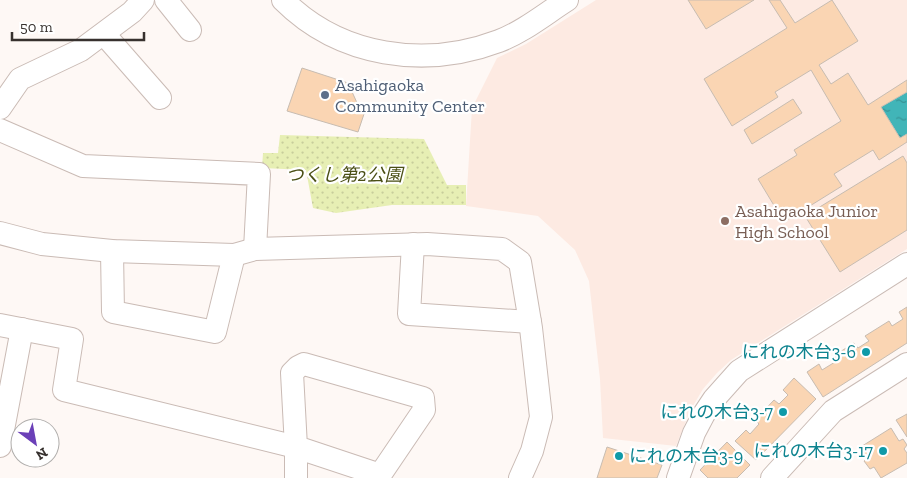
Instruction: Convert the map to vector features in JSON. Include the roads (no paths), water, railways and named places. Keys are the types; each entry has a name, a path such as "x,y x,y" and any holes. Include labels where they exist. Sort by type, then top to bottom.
{"street":[{"path":"0,108 10,83 81,50 132,12 143,0"},
{"path":"166,0 190,30"},
{"path":"283,0 319,28 343,40 370,50 395,55 424,56 450,55 500,41 567,0"},
{"path":"104,34 160,98"},
{"path":"0,130 84,166 259,174 245,252 215,332 113,312 112,251"},
{"path":"0,233 42,244 112,251 245,252 413,244 502,249 520,262 530,322 541,417 532,451 520,478"},
{"path":"413,244 409,314 530,322"},
{"path":"678,478 694,434 704,414 714,399 739,371 907,264"},
{"path":"0,325 72,339 64,390 296,447 380,475 424,410 423,398 304,364 298,367 292,373 296,447 296,478"},
{"path":"0,446 22,329"},
{"path":"772,478 833,411 907,364"}],"water":[{"path":"907,92 907,134 900,138 881,107"}],"place":[{"name":"Asahigaoka Community Center","path":"325,95"},
{"name":"Asahigaoka Junior High School","path":"725,221"},
{"name":"にれの木台3-6","path":"866,352"},
{"name":"にれの木台3-7","path":"783,412"},
{"name":"にれの木台3-17","path":"883,451"},
{"name":"にれの木台3-9","path":"619,456"}],"park label":[{"name":"つくし第2公園","path":"344,175"}]}
